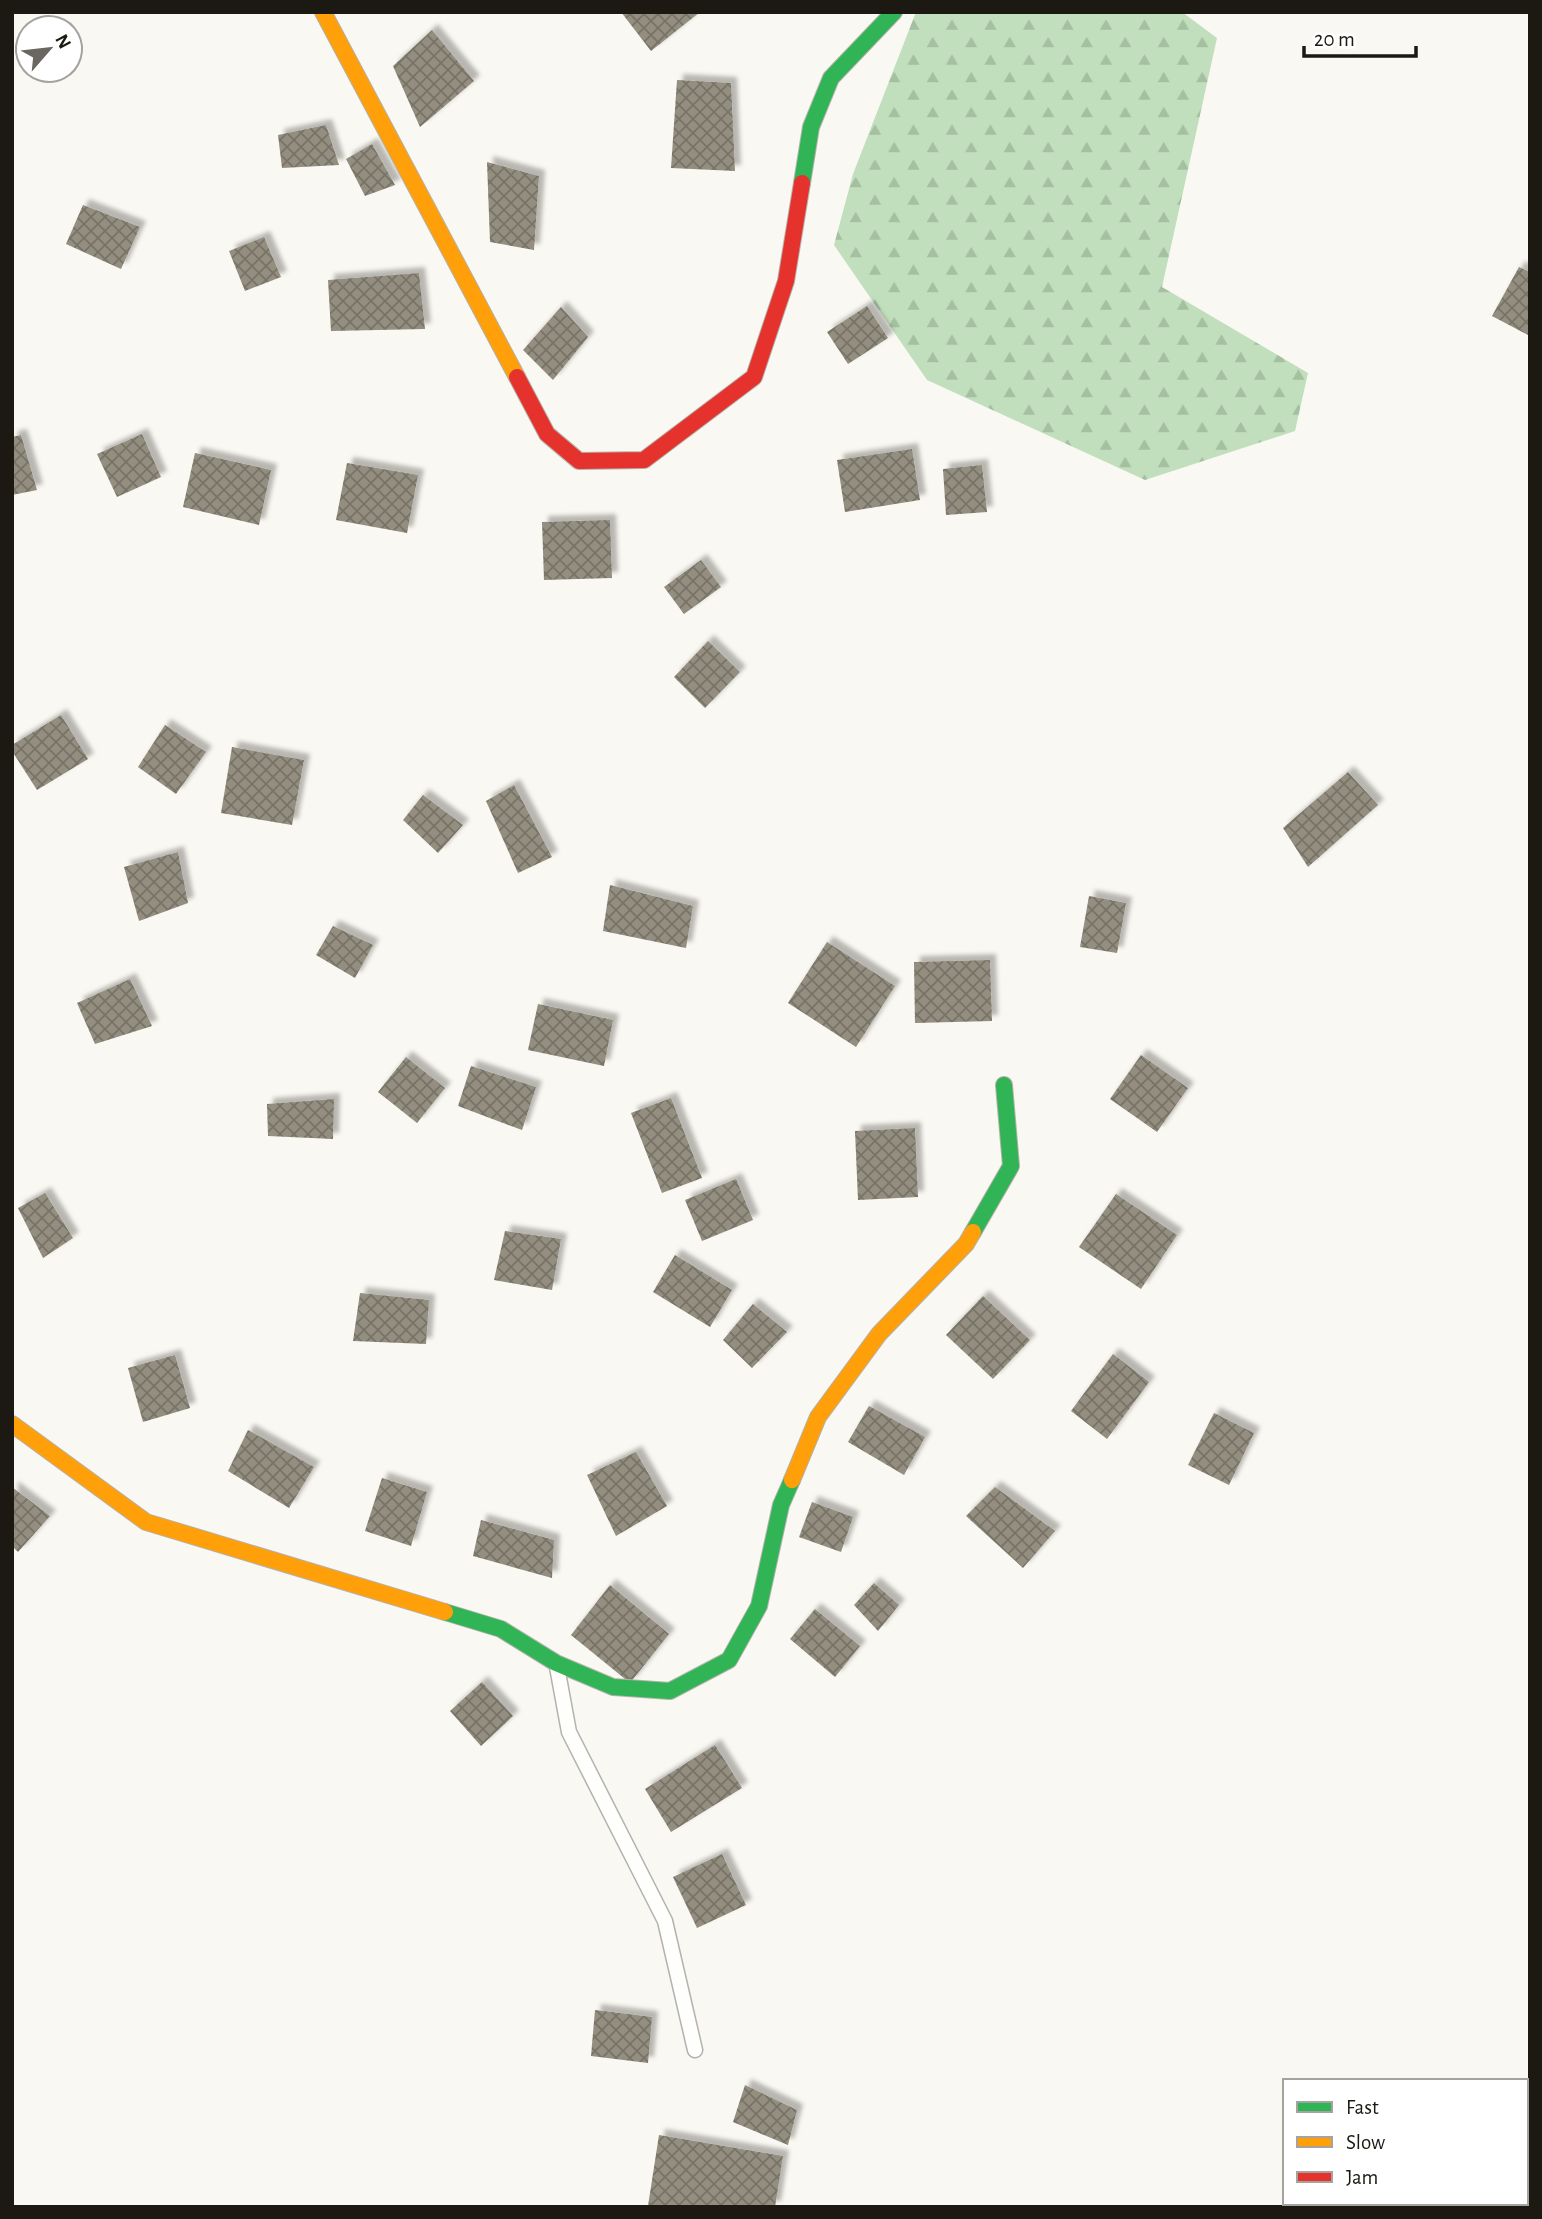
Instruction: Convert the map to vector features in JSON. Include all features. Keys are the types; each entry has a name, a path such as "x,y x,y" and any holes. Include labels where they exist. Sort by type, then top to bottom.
{"street":[{"path":"323,12 547,434 579,461 644,460 754,377 786,281 811,127 831,78 894,12"},
{"path":"12,1424 146,1522 501,1629 556,1663 613,1687 670,1691 729,1660 759,1606 781,1506 818,1417 879,1334 966,1244 1011,1166 1004,1085"}],"lane":[{"path":"556,1663 569,1732 665,1921 695,2050"}],"green space":[{"path":"916,12 1182,12 1217,38 1162,287 1308,373 1295,431 1145,480 927,380 834,245 853,174"}],"building":[{"path":"621,12 700,12 651,51"},
{"path":"432,30 474,81 420,127 393,66"},
{"path":"677,80 731,83 735,171 671,168"},
{"path":"326,125 339,165 282,168 278,135"},
{"path":"372,144 395,185 365,196 346,159"},
{"path":"487,162 539,176 534,250 490,242"},
{"path":"83,205 140,227 121,269 66,244"},
{"path":"264,237 281,277 245,291 229,251"},
{"path":"1519,267 1530,272 1528,335 1492,316"},
{"path":"419,273 425,329 331,331 328,280"},
{"path":"867,306 888,338 848,364 827,332"},
{"path":"561,307 588,337 553,380 523,350"},
{"path":"142,434 161,477 117,497 97,454"},
{"path":"21,435 37,490 12,495 12,437"},
{"path":"912,449 920,500 845,512 837,460"},
{"path":"195,453 271,470 259,525 183,507"},
{"path":"347,463 418,475 407,533 336,520"},
{"path":"982,465 987,512 946,515 943,469"},
{"path":"610,520 612,578 544,580 542,522"},
{"path":"701,560 721,587 684,614 664,587"},
{"path":"708,641 740,672 705,708 674,677"},
{"path":"61,715 88,759 37,790 12,751 12,745"},
{"path":"165,725 206,752 176,794 138,767"},
{"path":"232,747 304,760 292,825 221,813"},
{"path":"1348,772 1378,805 1308,867 1283,828"},
{"path":"514,785 552,857 518,873 486,801"},
{"path":"423,795 463,825 438,853 403,820"},
{"path":"178,852 188,903 139,921 124,867"},
{"path":"610,885 693,906 686,948 603,931"},
{"path":"1089,896 1126,903 1117,953 1080,947"},
{"path":"333,926 373,945 355,978 316,955"},
{"path":"827,942 895,986 856,1047 788,1003"},
{"path":"990,960 992,1021 915,1023 914,962"},
{"path":"130,979 152,1026 95,1044 77,1003"},
{"path":"538,1004 613,1020 604,1066 528,1050"},
{"path":"1141,1055 1188,1088 1157,1132 1110,1099"},
{"path":"406,1057 445,1088 417,1123 378,1092"},
{"path":"471,1066 536,1087 522,1130 458,1106"},
{"path":"671,1098 702,1178 662,1193 631,1113"},
{"path":"334,1099 333,1139 268,1136 267,1104"},
{"path":"915,1128 918,1197 858,1200 855,1131"},
{"path":"736,1179 753,1220 702,1241 685,1200"},
{"path":"45,1193 73,1238 43,1258 18,1208"},
{"path":"1116,1194 1177,1235 1141,1289 1079,1247"},
{"path":"505,1231 561,1239 552,1290 494,1280"},
{"path":"675,1255 732,1290 710,1327 653,1292"},
{"path":"360,1293 429,1300 426,1344 353,1341"},
{"path":"983,1296 1030,1340 993,1379 946,1335"},
{"path":"753,1304 787,1332 752,1368 723,1340"},
{"path":"1113,1354 1149,1382 1107,1439 1071,1411"},
{"path":"175,1355 190,1408 143,1422 128,1368"},
{"path":"869,1406 925,1437 904,1475 848,1442"},
{"path":"1214,1413 1254,1433 1229,1485 1188,1465"},
{"path":"248,1430 314,1467 289,1508 228,1471"},
{"path":"636,1452 667,1506 616,1536 587,1475"},
{"path":"382,1478 427,1492 411,1546 365,1531"},
{"path":"12,1487 50,1516 18,1552 12,1546"},
{"path":"995,1487 1055,1531 1023,1568 966,1516"},
{"path":"812,1502 853,1517 841,1552 799,1537"},
{"path":"481,1520 554,1540 552,1578 473,1556"},
{"path":"874,1583 899,1605 878,1631 854,1605"},
{"path":"610,1585 669,1634 630,1683 571,1635"},
{"path":"815,1609 860,1646 835,1677 790,1639"},
{"path":"482,1682 513,1716 481,1746 450,1711"},
{"path":"715,1745 742,1788 671,1832 645,1789"},
{"path":"722,1854 746,1905 697,1928 673,1877"},
{"path":"595,2010 652,2017 648,2063 591,2056"},
{"path":"745,2085 797,2110 788,2145 733,2122"},
{"path":"659,2135 783,2156 775,2207 648,2206"}],"traffic: fast":[{"path":"802,183 811,127 831,78 894,12"},
{"path":"973,1232 1011,1166 1004,1085"},
{"path":"445,1612 501,1629 556,1663 613,1687 670,1691 729,1660 759,1606 781,1505 792,1480"}],"traffic: slow":[{"path":"323,12 517,377"},
{"path":"792,1480 818,1417 879,1334 966,1244 973,1232"},
{"path":"12,1424 146,1522 445,1612"}],"traffic: jam":[{"path":"517,377 547,434 579,461 644,460 754,377 786,281 802,183"}]}
